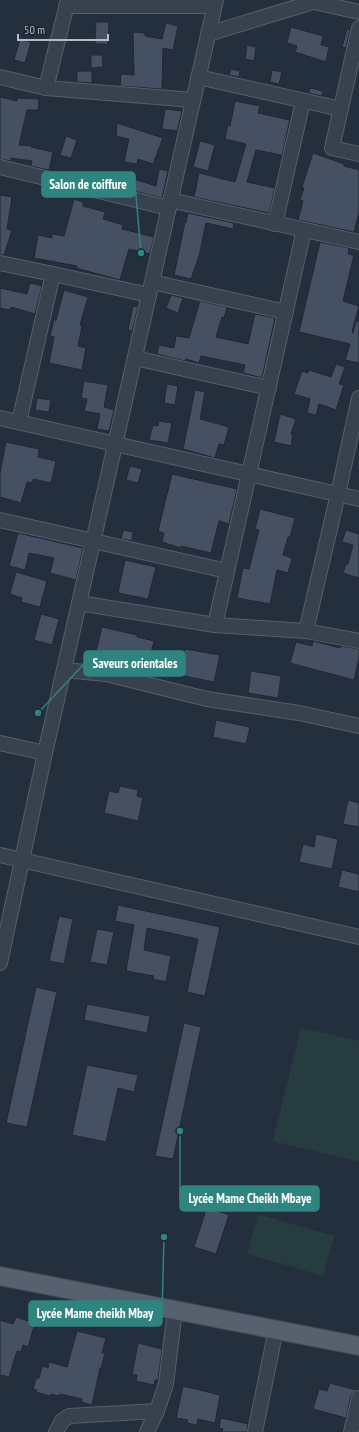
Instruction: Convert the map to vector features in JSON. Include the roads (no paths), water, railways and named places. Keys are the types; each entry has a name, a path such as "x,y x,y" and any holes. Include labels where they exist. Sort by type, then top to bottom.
{"main road":[{"path":"0,1276 359,1346"}],"street":[{"path":"208,34 310,1 359,12"},
{"path":"0,963 45,753 215,3 67,3 46,88"},
{"path":"359,28 332,148 359,154"},
{"path":"0,77 46,88 193,100"},
{"path":"198,77 341,109"},
{"path":"275,224 303,101"},
{"path":"0,167 170,204 359,242"},
{"path":"215,625 304,230"},
{"path":"0,263 53,274 286,312"},
{"path":"18,422 53,274"},
{"path":"135,358 269,388"},
{"path":"306,631 359,398"},
{"path":"0,418 359,499"},
{"path":"0,520 227,571"},
{"path":"79,603 215,625 306,631 359,641"},
{"path":"64,670 106,674 207,699 299,713 359,726"},
{"path":"0,743 45,753"},
{"path":"0,855 359,937"},
{"path":"147,1432 157,1411 166,1384 175,1310"},
{"path":"255,1432 276,1329"},
{"path":"351,1432 359,1398"},
{"path":"56,1432 62,1420 69,1416 157,1411"}],"place":[{"name":"Salon de coiffure","path":"141,253"},
{"name":"Saveurs orientales","path":"38,713"},
{"name":"Lycée Mame Cheikh Mbaye","path":"180,1131"},
{"name":"Lycée Mame cheikh Mbay","path":"164,1237"}]}
